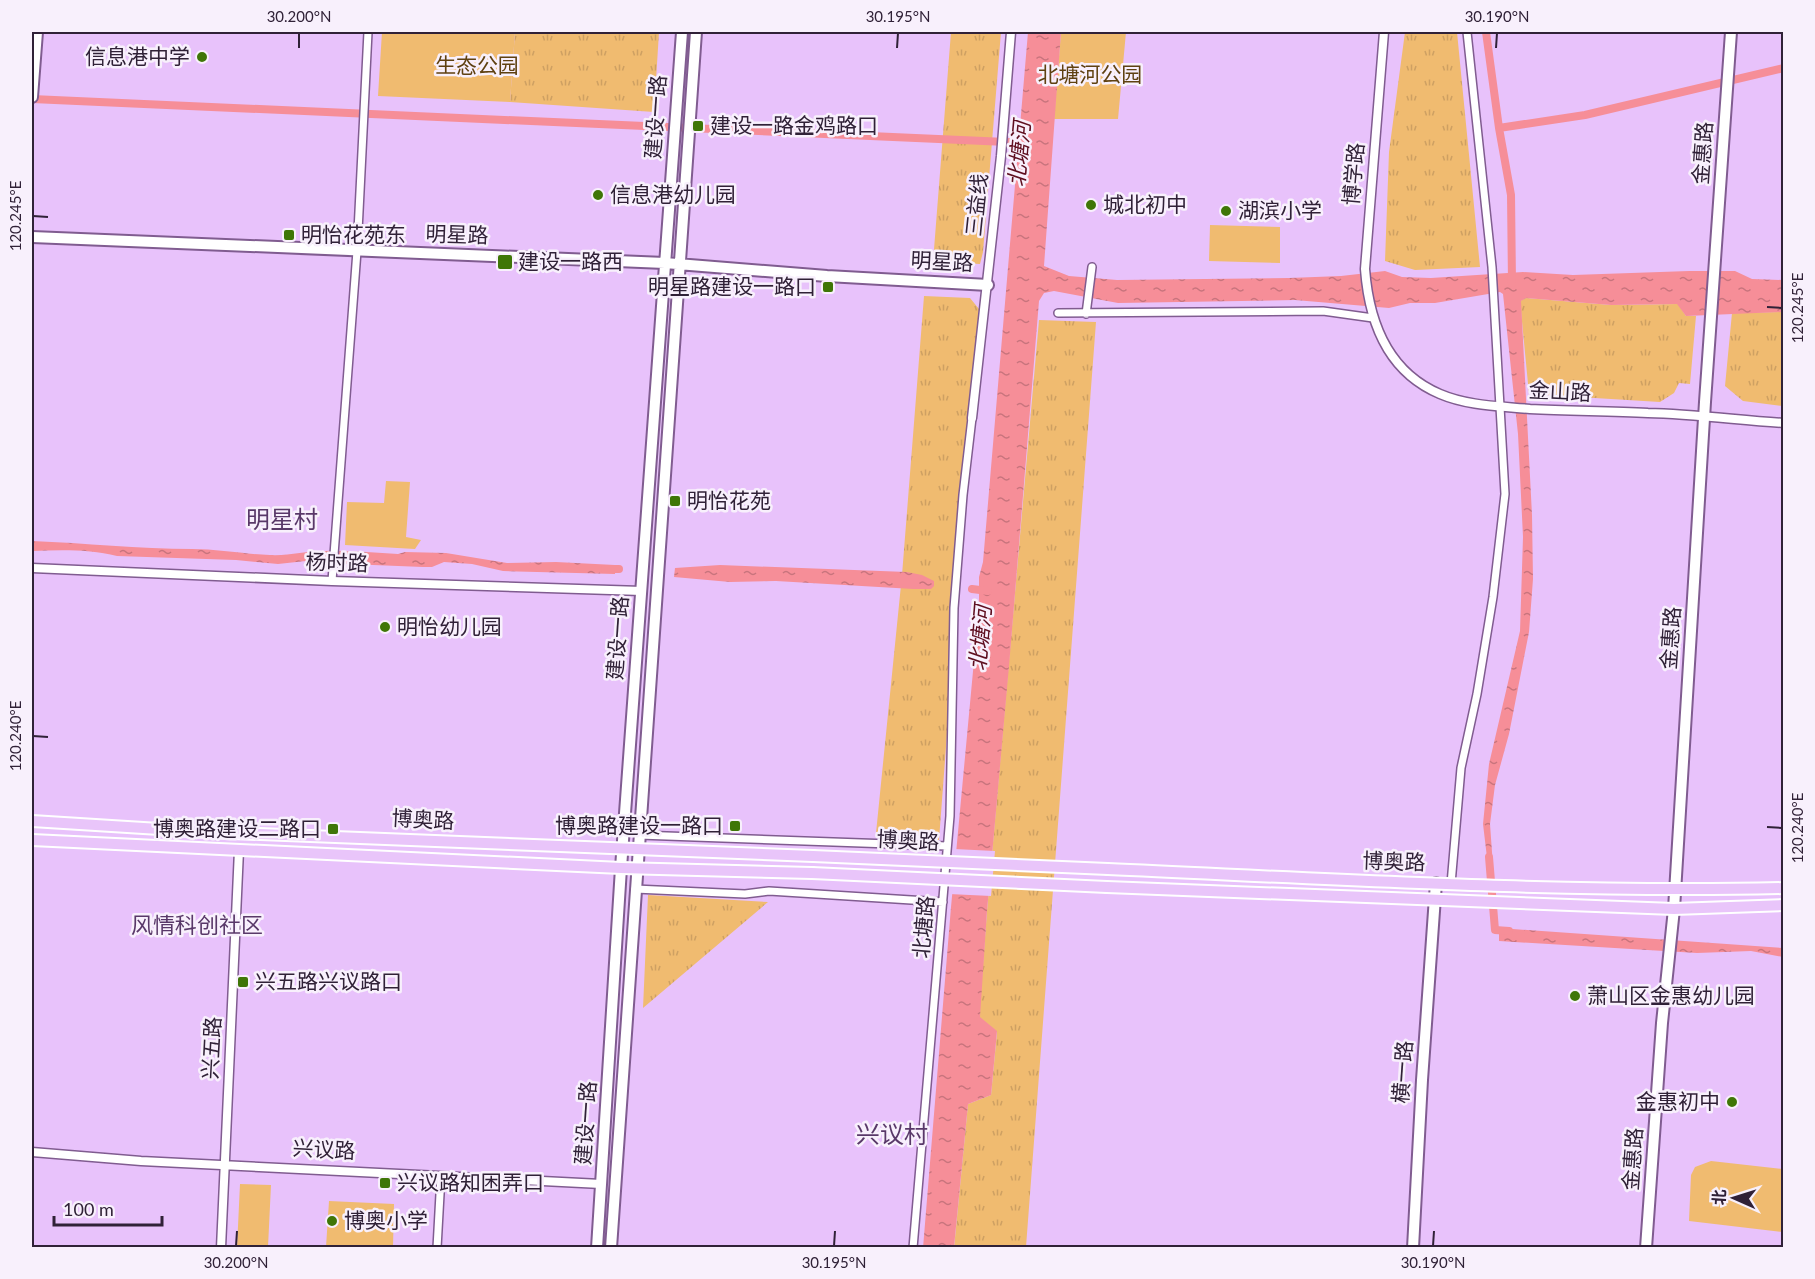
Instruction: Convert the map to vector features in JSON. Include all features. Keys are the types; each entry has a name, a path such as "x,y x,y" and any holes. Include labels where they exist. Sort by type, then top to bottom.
{"main road":[{"path":"32,97 37,32"},
{"name":"建设一路","path":"597,1248 622,849 682,32"},
{"name":"建设一路","path":"611,1248 696,32"},
{"name":"金惠路","path":"1646,1248 1662,1023 1674,909 1704,417 1731,32"},
{"name":"明星路","path":"32,237 665,263 988,285"},
{"name":"博奥路","path":"32,821 207,832 1490,886 1675,890 1784,888"},
{"name":"博奥路","path":"32,840 621,868 812,873 1674,909 1784,905"},
{"name":"横一路","path":"1413,1248 1436,883"},
{"name":"兴议路","path":"601,1184 616,1184"}],"street":[{"path":"332,581 357,251 368,32"},
{"name":"三益线","path":"972,418 988,285 1011,32"},
{"name":"博学路","path":"1373,315 1367,292 1365,269 1384,32"},
{"path":"1452,884 1461,768 1477,694 1493,597 1505,494 1503,407 1492,267 1467,32"},
{"path":"1086,314 1092,270"},
{"path":"1058,312 1086,314 1323,311 1373,315"},
{"name":"金山路","path":"1373,315 1381,338 1390,353 1420,382 1441,394 1467,402 1561,412 1650,413 1784,423"},
{"name":"北塘路","path":"913,1248 950,816 954,608 972,418"},
{"name":"杨时路","path":"32,568 642,591"},
{"path":"639,835 947,846"},
{"name":"兴五路","path":"221,1248 239,850"},
{"path":"635,889 746,894 769,891 943,902"},
{"name":"兴议路","path":"32,1152 224,1165 601,1184"},
{"path":"437,1248 441,1176"}],"green space":[{"name":"生态公园","path":"382,32 515,32 510,102 378,96"},
{"path":"515,32 659,32 654,112 510,102"},
{"path":"951,32 1001,32 983,252 980,264 933,262"},
{"name":"北塘河公园","path":"1061,32 1126,32 1118,119 1054,119"},
{"path":"1405,32 1457,32 1480,267 1415,270 1385,261 1389,152"},
{"path":"1210,225 1280,227 1280,263 1209,261"},
{"path":"924,296 970,298 979,309 939,840 876,833 902,575"},
{"path":"1526,298 1611,305 1678,304 1686,316 1696,316 1690,384 1679,383 1674,393 1660,402 1529,394 1520,301"},
{"path":"1783,312 1783,406 1743,401 1725,386 1732,313"},
{"path":"1039,320 1096,322 1026,1247 954,1248 968,1104 991,1095 997,1032 979,1017"},
{"path":"386,481 410,482 406,537 421,540 415,549 345,545 347,502 384,503"},
{"path":"648,895 768,902 643,1008"},
{"path":"1711,1161 1783,1169 1783,1232 1689,1221 1691,1175 1695,1167"},
{"path":"240,1184 271,1185 268,1247 237,1247"},
{"path":"329,1201 394,1204 393,1247 326,1247"}],"water":[{"name":"北塘河","path":"1028,32 1061,32 1044,266 1069,276 1117,280 1289,278 1385,271 1402,277 1431,278 1523,272 1573,275 1735,271 1752,279 1783,280 1783,312 1686,316 1677,304 1611,305 1526,298 1521,301 1533,579 1529,632 1509,734 1495,785 1490,824 1493,866 1488,866 1483,824 1489,764 1520,631 1523,537 1518,434 1503,294 1500,292 1435,303 1410,303 1389,308 1295,300 1118,303 1054,291 1044,293 1039,301 987,911 980,1017 997,1031 991,1095 968,1104 954,1247 923,1248 979,607 979,577 983,562"},
{"path":"32,541 202,549 270,555 334,551 398,554 405,552 446,553 507,563 556,562 615,565 615,574 503,571 472,564 444,562 432,567 423,567 323,563 315,560 278,564 236,560 117,556 86,551 32,551"},
{"path":"720,565 907,572 922,575 934,581 934,586 931,589 913,589 776,581 730,582 674,577 675,568"},
{"path":"1499,928 1783,948 1783,957 1751,951 1697,953 1499,941"}],"pier":[{"path":"954,849 995,851 991,896 949,894"}],"waterway":[{"path":"1486,32 1511,195 1512,283"},
{"path":"1499,128 1585,115 1784,68"},
{"name":"北塘河","path":"32,99 1027,143"},
{"path":"605,569 619,569"},
{"path":"972,589 988,591"},
{"path":"1489,857 1495,930 1509,931"}],"place":[{"name":"信息港中学","path":"202,57"},
{"name":"建设一路金鸡路口","path":"698,126"},
{"name":"信息港幼儿园","path":"598,195"},
{"name":"城北初中","path":"1091,205"},
{"name":"湖滨小学","path":"1226,211"},
{"name":"明怡花苑东","path":"289,235"},
{"name":"建设一路西","path":"505,262"},
{"name":"明星路建设一路口","path":"828,287"},
{"name":"明怡花苑","path":"675,501"},
{"name":"明怡幼儿园","path":"385,627"},
{"name":"博奥路建设一路口","path":"735,826"},
{"name":"博奥路建设二路口","path":"333,829"},
{"name":"兴五路兴议路口","path":"243,982"},
{"name":"萧山区金惠幼儿园","path":"1575,996"},
{"name":"金惠初中","path":"1732,1102"},
{"name":"兴议路知困弄口","path":"385,1183"},
{"name":"博奥小学","path":"332,1221"}],"district":[{"name":"明星村","path":"282,520"},
{"name":"风情科创社区","path":"197,925"},
{"name":"兴议村","path":"892,1135"}]}
